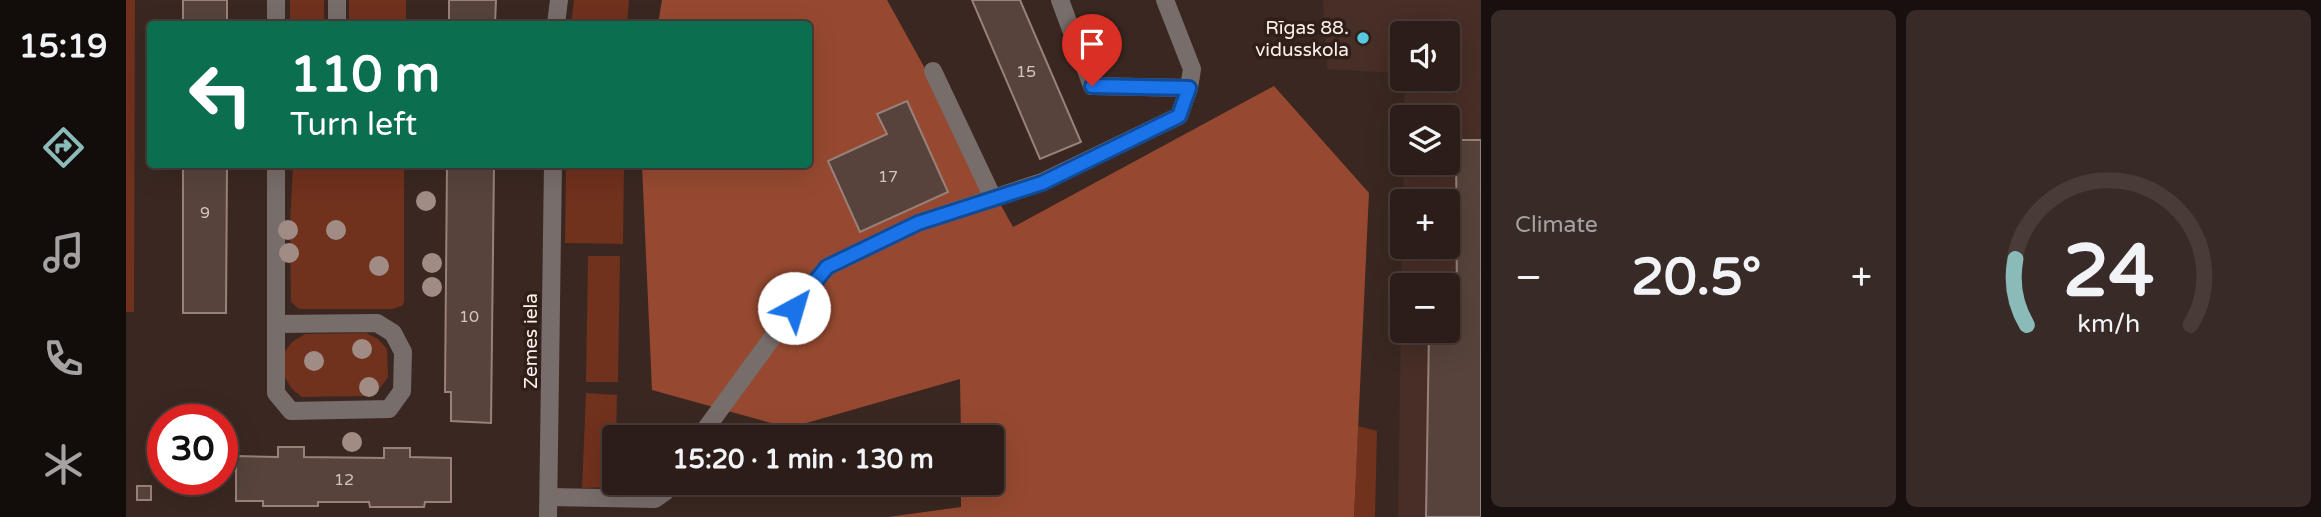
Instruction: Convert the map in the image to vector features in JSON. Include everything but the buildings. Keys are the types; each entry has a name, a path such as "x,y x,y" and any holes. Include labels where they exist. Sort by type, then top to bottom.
{"street":[{"path":"276,0 276,21"},
{"path":"337,0 337,21"},
{"path":"556,21 559,0"},
{"path":"1060,0 1092,86 1189,88"},
{"path":"708,425 827,267 918,223 1042,183 1179,116 1189,88 1192,69 1165,0"},
{"path":"933,71 993,198"},
{"path":"276,168 276,324 276,393 290,411 389,409 402,391 403,352 393,333 377,323 276,324"},
{"name":"Zemes iela","path":"548,517 553,168"},
{"path":"549,497 655,499 661,495"}],"shaded area":[{"path":"126,0 135,0 134,312 126,312"},
{"path":"290,0 324,0 324,21 290,21"},
{"path":"349,0 406,0 406,21 349,21"},
{"path":"574,0 629,0 627,21 571,21"},
{"path":"662,0 887,0 1013,227 1274,86 1369,193 1354,517 888,517 961,507 961,495 1004,495 1004,425 961,425 960,379 799,425 778,425 652,390 642,168 812,168 812,21 658,21"},
{"path":"1323,0 1481,0 1481,517 1398,517 1401,343 1460,343 1460,273 1402,273 1402,259 1460,259 1460,189 1403,189 1404,175 1460,175 1460,105 1404,105 1405,91 1460,91 1460,21 1390,21 1390,72 1327,69"},
{"path":"293,168 404,168 402,306 392,309 299,309 291,302"},
{"path":"566,168 624,168 623,244 565,243"},
{"path":"588,256 620,256 618,382 586,382"},
{"path":"366,333 378,339 387,349 388,377 378,391 364,396 302,397 292,389 284,376 283,354 292,342 305,334"},
{"path":"586,393 617,395 616,425 602,425 602,487 582,488"},
{"path":"1358,426 1377,431 1375,517 1354,517"}],"place":[{"name":"Rīgas 88. vidusskola","path":"1363,38"}],"route":[{"path":"794,308 827,267 918,223 1042,183 1147,133 1179,116 1189,88 1092,86"}]}
